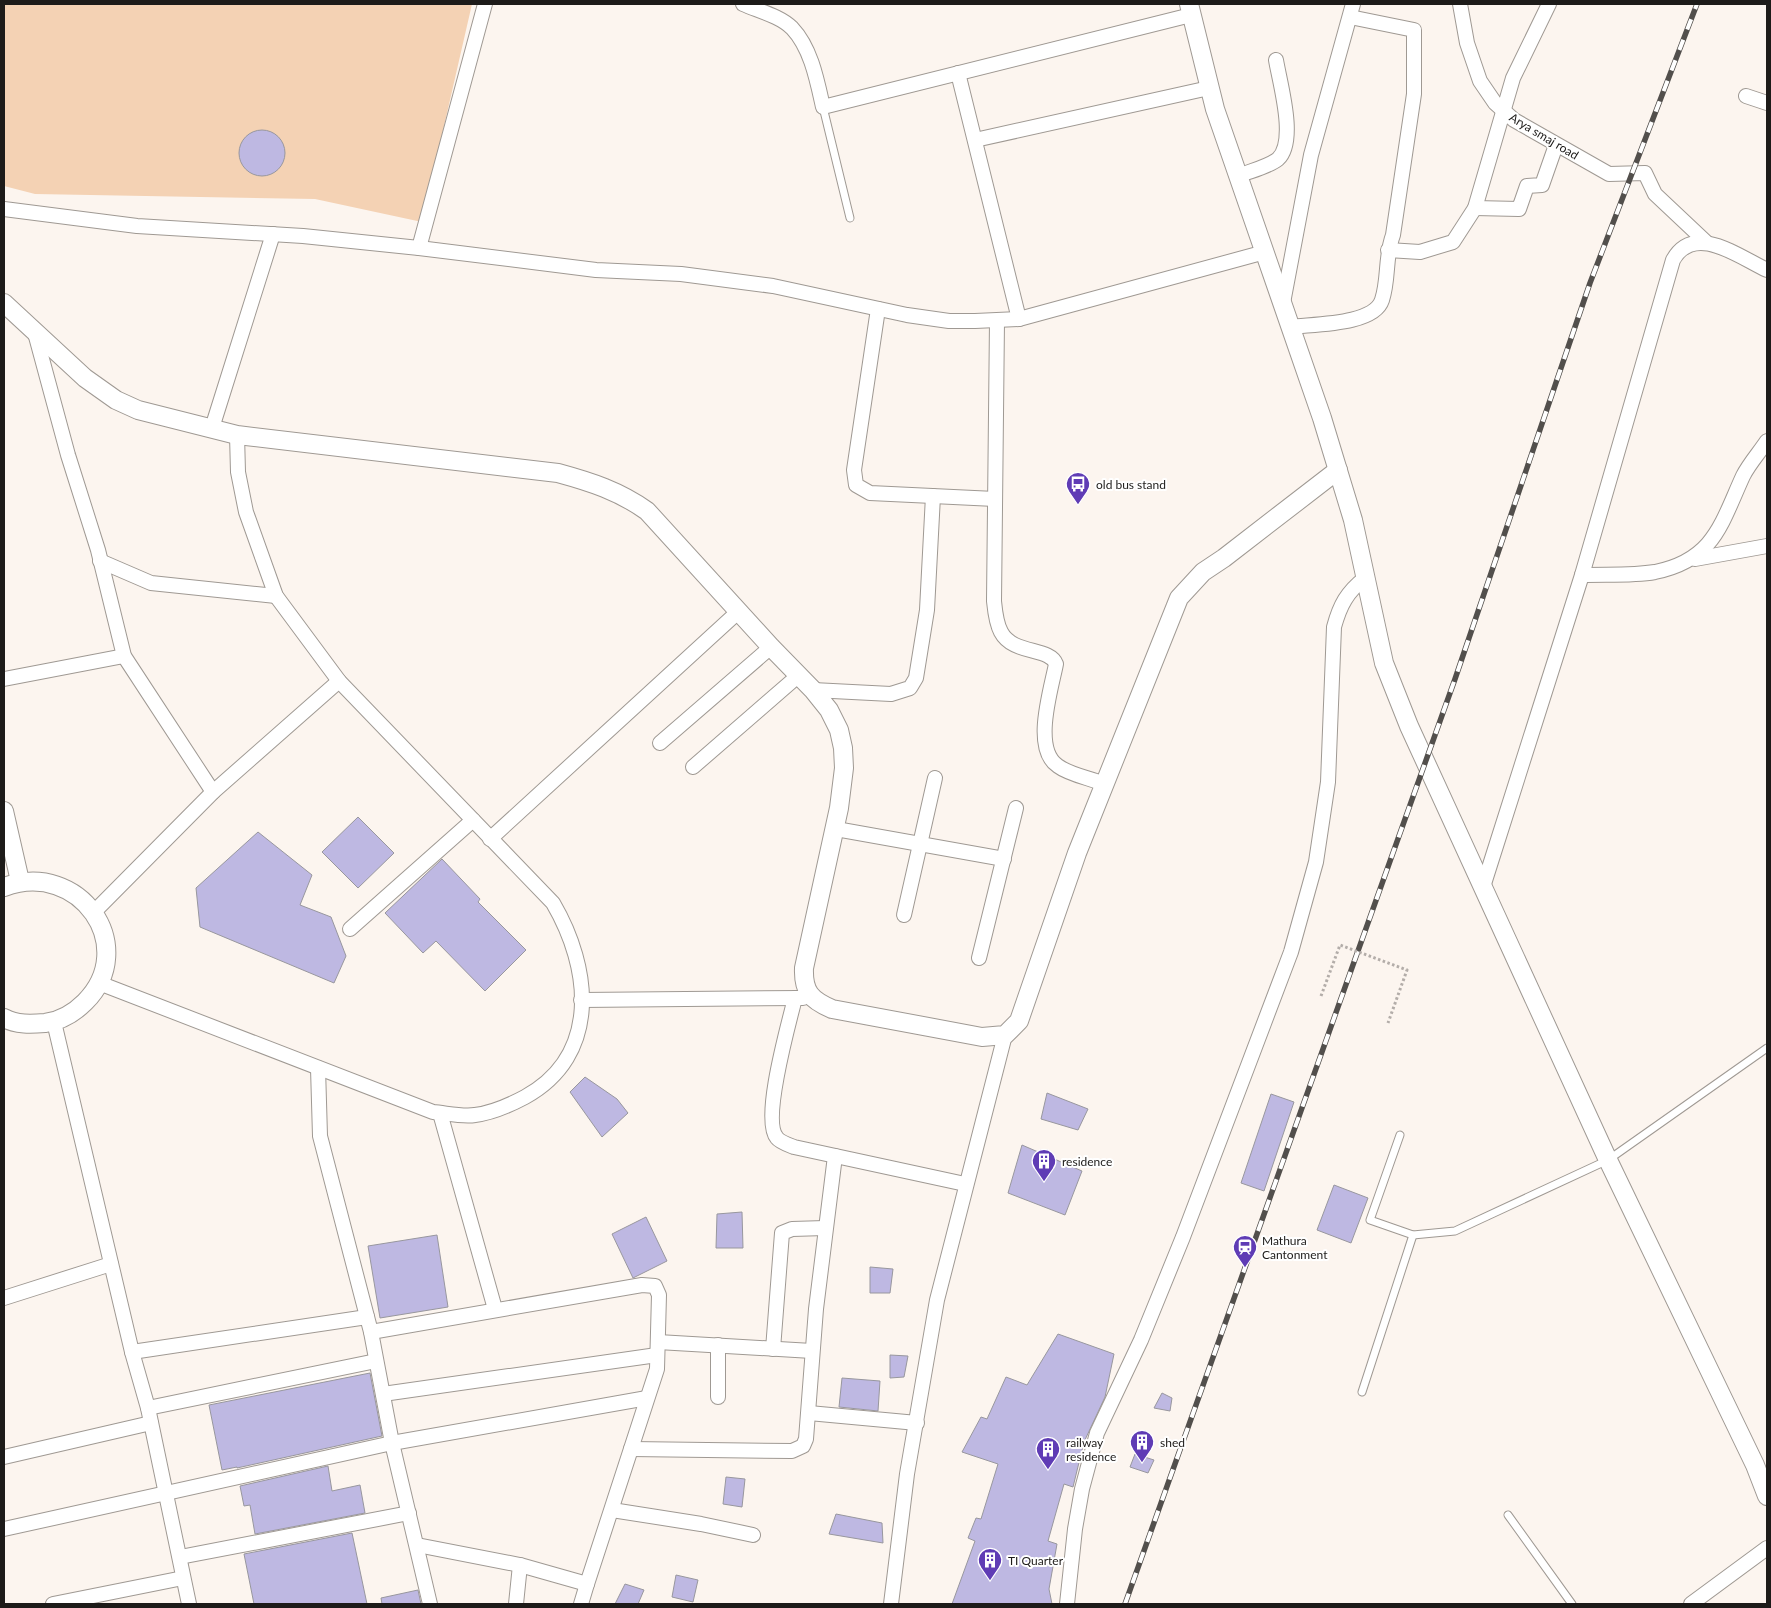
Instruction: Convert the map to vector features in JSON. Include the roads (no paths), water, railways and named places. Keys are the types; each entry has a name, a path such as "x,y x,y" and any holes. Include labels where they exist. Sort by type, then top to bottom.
{"street":[{"path":"419,248 485,4"},
{"path":"743,4 777,18 791,28 804,46 817,79 823,107 958,73 1190,9 1209,88 1283,303 1353,520 1384,663 1409,726 1608,1160 1755,1465 1767,1496"},
{"name":"Arya smaj road","path":"1460,4 1467,44 1480,81 1502,110 1514,120 1609,174 1645,173 1655,194 1706,242"},
{"path":"1388,250 1420,252 1453,242 1475,208 1502,110 1513,78 1549,4"},
{"path":"1283,303 1311,155 1352,10 1414,30 1414,94 1393,235 1388,250 1383,299 1373,313 1361,318 1291,327"},
{"path":"1238,176 1276,160 1285,150 1287,125 1276,60"},
{"path":"958,73 1019,319"},
{"path":"975,140 1209,88"},
{"path":"1746,96 1767,104"},
{"path":"1475,208 1519,209 1527,186 1542,184 1556,144"},
{"path":"4,208 138,226 273,234 419,248 596,270 681,274 773,286 906,315 949,321 1019,319 1265,252"},
{"path":"212,428 273,234"},
{"path":"1484,887 1582,575 1673,260 1679,250 1690,243 1706,242 1767,270"},
{"path":"4,303 85,378 116,400 138,410 237,435 558,473 596,483 626,496 647,511 771,647 814,690 829,710 840,730 844,748 844,768 836,829 804,968 803,998 771,1106 772,1130 777,1139 794,1147 965,1184"},
{"path":"878,309 854,479 860,489 870,492 995,499"},
{"path":"997,321 994,601 1001,632 1011,644 1020,649 1049,655 1056,664 1044,728 1044,746 1050,759 1059,767 1104,784"},
{"path":"35,333 68,455 100,561 124,656 213,792"},
{"path":"99,983 432,1112 440,1113 474,1115 509,1105 543,1087 562,1066 575,1045 581,1022 582,981 567,927 553,903 339,682 276,596 246,512 238,472 237,435"},
{"path":"1582,575 1655,572 1686,560 1706,549 1727,515 1744,474 1767,441"},
{"path":"891,1604 907,1474 937,1300 965,1184 1005,1036 1019,1021 1077,853 1104,784 1179,598 1203,572 1338,470"},
{"path":"814,690 891,694 910,688 916,678 927,610 933,496"},
{"path":"1686,560 1767,546"},
{"path":"100,561 151,583 276,596"},
{"path":"1067,1604 1076,1521 1097,1432 1141,1340 1183,1237 1291,952 1316,862 1328,782 1334,627 1339,609 1350,590 1365,578"},
{"path":"490,839 739,611"},
{"path":"660,743 771,647"},
{"path":"4,678 124,656"},
{"path":"693,767 799,675"},
{"path":"93,913 213,792 339,682"},
{"path":"904,914 935,778"},
{"path":"979,958 1016,808"},
{"path":"4,811 12,884 44,881 68,888 87,903 100,924 106,948 103,972 99,983 93,994 76,1011 54,1022 30,1024 4,1018"},
{"path":"350,929 472,820"},
{"path":"836,829 1004,859"},
{"path":"581,1000 803,998 832,1009 850,1013 982,1037 1005,1036"},
{"path":"54,1022 132,1352 148,1408 189,1604"},
{"path":"318,1068 320,1136 371,1332 392,1443 430,1604"},
{"path":"440,1113 495,1309"},
{"path":"630,1449 792,1450 803,1446 806,1439 809,1413 812,1351 835,1156"},
{"path":"773,1349 782,1233 792,1229 825,1228"},
{"path":"4,1298 111,1264"},
{"path":"371,1332 495,1309 650,1284 655,1286 659,1295 656,1369 581,1604"},
{"path":"132,1352 367,1317"},
{"path":"383,1394 657,1348 718,1345 812,1351"},
{"path":"718,1345 718,1397"},
{"path":"148,1408 376,1361"},
{"path":"4,1530 165,1492 392,1443 647,1398"},
{"path":"809,1413 917,1423"},
{"path":"4,1457 151,1423"},
{"path":"612,1510 753,1535"},
{"path":"180,1557 410,1513"},
{"path":"417,1545 520,1565 587,1584"},
{"path":"1691,1604 1767,1548"},
{"path":"516,1604 520,1565"},
{"path":"53,1604 183,1578"}],"lane":[{"path":"823,107 850,218"},
{"path":"1400,1135 1370,1220 1414,1235 1454,1231 1608,1160 1767,1048"},
{"path":"1362,1392 1414,1235"},
{"path":"1508,1515 1572,1604"}],"railway":[{"path":"1125,1604 1455,679 1590,283 1697,4"}],"place":[{"name":"old bus stand","path":"1078,505"},
{"name":"residence","path":"1044,1182"},
{"name":"Mathura Cantonment","path":"1245,1268"},
{"name":"shed","path":"1142,1463"},
{"name":"railway residence","path":"1048,1470"},
{"name":"TI Quarter","path":"990,1581"}]}
